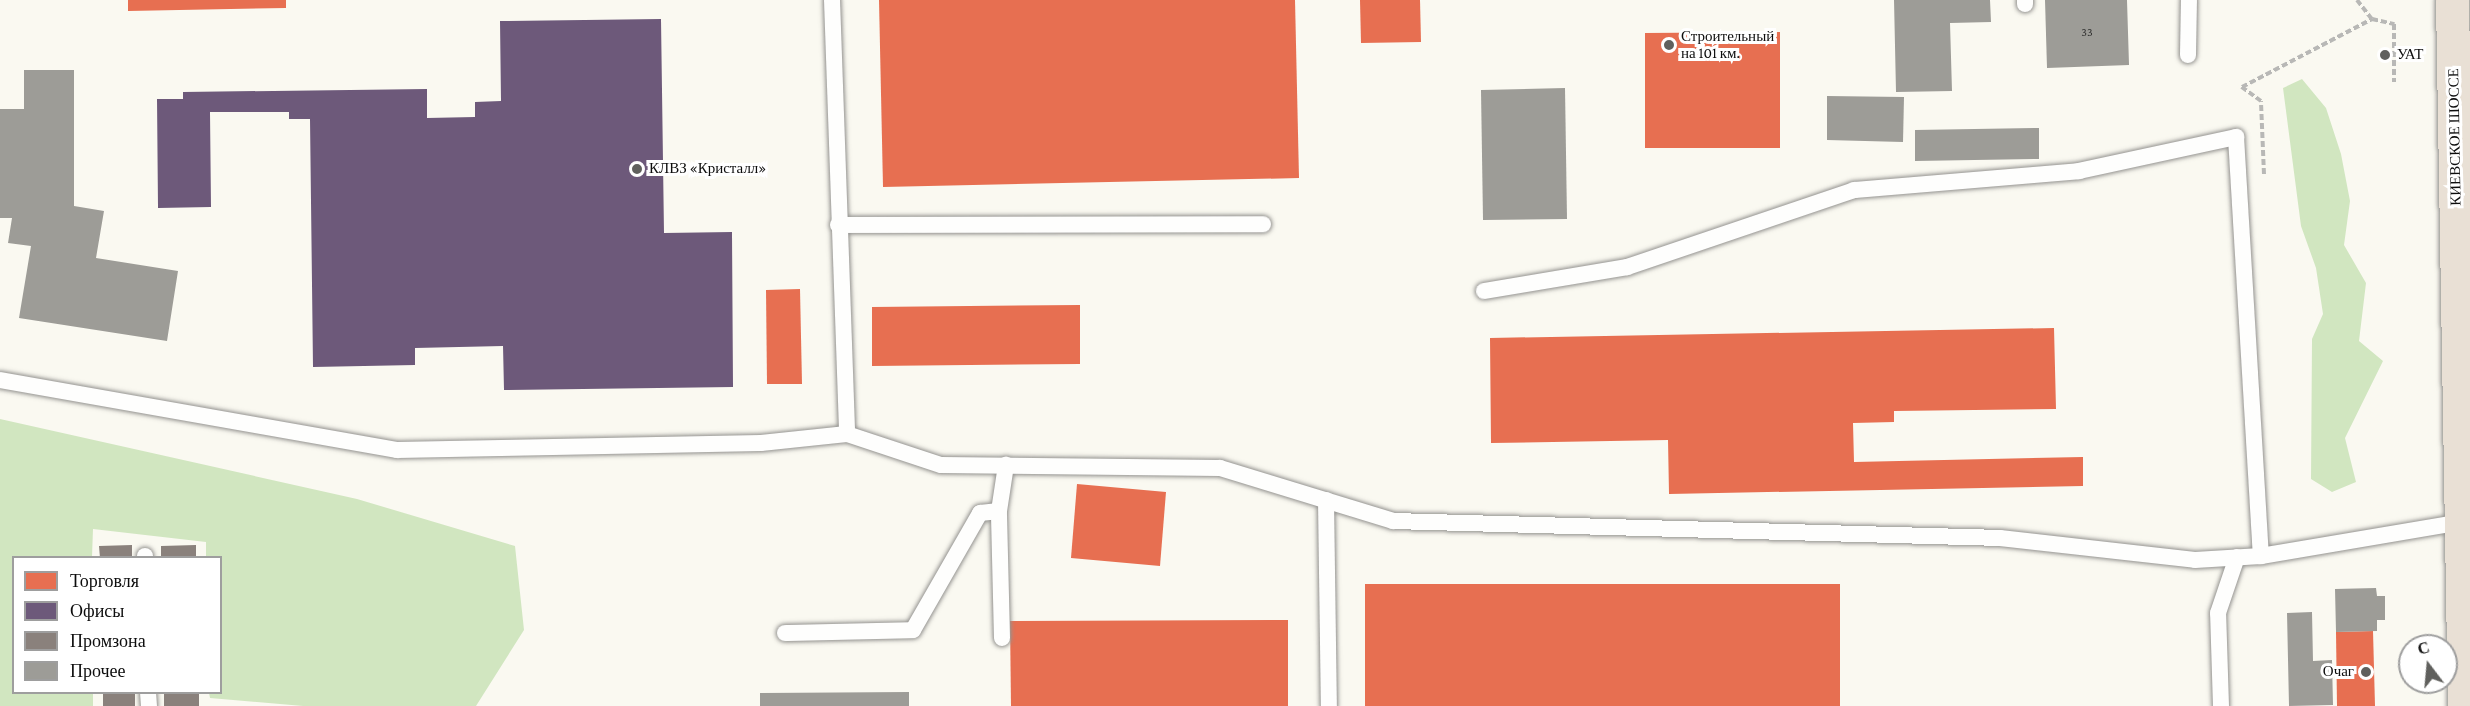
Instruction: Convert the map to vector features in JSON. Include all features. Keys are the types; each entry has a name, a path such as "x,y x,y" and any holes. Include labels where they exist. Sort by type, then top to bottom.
{"highway":[{"name":"КИЕВСКОЕ ШОССЕ","path":"2452,0 2464,706"}],"lane":[{"path":"832,0 847,434"},
{"path":"2188,55 2189,0"},
{"path":"1484,291 1628,267 1854,190 2079,171 2236,137 2261,556"},
{"path":"838,225 1263,224"},
{"path":"0,380 398,450 761,443 847,434 941,465 1220,468 1393,521 2000,538 2195,560 2261,556 2461,522"},
{"path":"1002,638 999,511 1006,465"},
{"path":"1326,500 1329,706"},
{"path":"785,633 914,630 980,513 999,511"},
{"path":"2221,706 2218,613 2237,557"}],"path":[{"path":"2357,0 2372,19 2394,24 2394,82"},
{"path":"2264,184 2261,101 2242,87 2372,19"}],"green space":[{"path":"2302,79 2326,108 2341,154 2350,201 2344,245 2366,283 2359,341 2383,361 2345,438 2356,482 2332,492 2311,479 2312,339 2323,314 2316,268 2301,226 2283,88"},
{"path":"0,419 357,499 515,546 524,630 476,706 303,706 210,698 209,694 222,694 222,556 206,556 206,542 93,529 92,556 12,556 12,694 93,694 93,706 0,706"}],"building: Торговля":[{"path":"128,0 286,0 286,8 128,11"},
{"path":"879,0 1295,0 1299,178 883,187"},
{"path":"1360,0 1420,0 1421,42 1361,43"},
{"path":"1780,32 1780,148 1645,148 1645,33"},
{"path":"800,289 802,384 767,384 766,290"},
{"path":"1080,305 1080,364 872,366 872,307"},
{"path":"2054,328 2056,409 1894,411 1894,422 1853,423 1854,462 2083,457 2083,486 1669,494 1668,440 1491,443 1490,338"},
{"path":"1077,484 1166,492 1160,566 1071,558"},
{"path":"1365,584 1840,584 1840,706 1365,706"},
{"path":"1288,620 1288,706 1011,706 1010,621"},
{"path":"2373,631 2375,706 2337,706 2336,632"}],"building: Офисы":[{"path":"661,19 664,233 732,232 733,387 504,390 503,346 415,348 415,365 313,367 310,119 289,119 289,112 210,112 211,207 158,208 157,99 183,99 183,92 427,89 427,118 475,117 475,102 501,101 500,21"}],"building: Промзона":[{"path":"132,545 132,556 100,556 99,546"},
{"path":"196,545 196,556 161,556 161,546"},
{"path":"103,694 135,694 135,706 103,706"},
{"path":"164,694 199,694 199,706 164,706"}],"building: Прочее":[{"path":"1894,0 1990,0 1991,22 1950,23 1952,91 1896,92"},
{"path":"2045,0 2127,0 2129,65 2047,68"},
{"path":"24,70 74,70 74,206 104,211 96,258 178,271 167,341 19,318 31,246 8,243 12,218 0,218 0,109 24,109"},
{"path":"1565,88 1567,219 1483,220 1481,90"},
{"path":"1827,96 1904,97 1903,142 1827,140"},
{"path":"2039,128 2039,159 1915,161 1915,130"},
{"path":"2376,588 2377,596 2385,596 2385,620 2377,620 2377,631 2336,632 2335,589"},
{"path":"2312,612 2313,661 2332,660 2333,705 2289,706 2287,613"},
{"path":"909,692 909,706 760,706 760,693"}],"place":[{"name":"Строительный на 101 км.","path":"1669,45"},
{"name":"УАТ","path":"2385,55"},
{"name":"КЛВЗ «Кристалл»","path":"637,169"},
{"name":"Очаг","path":"2366,672"}]}
